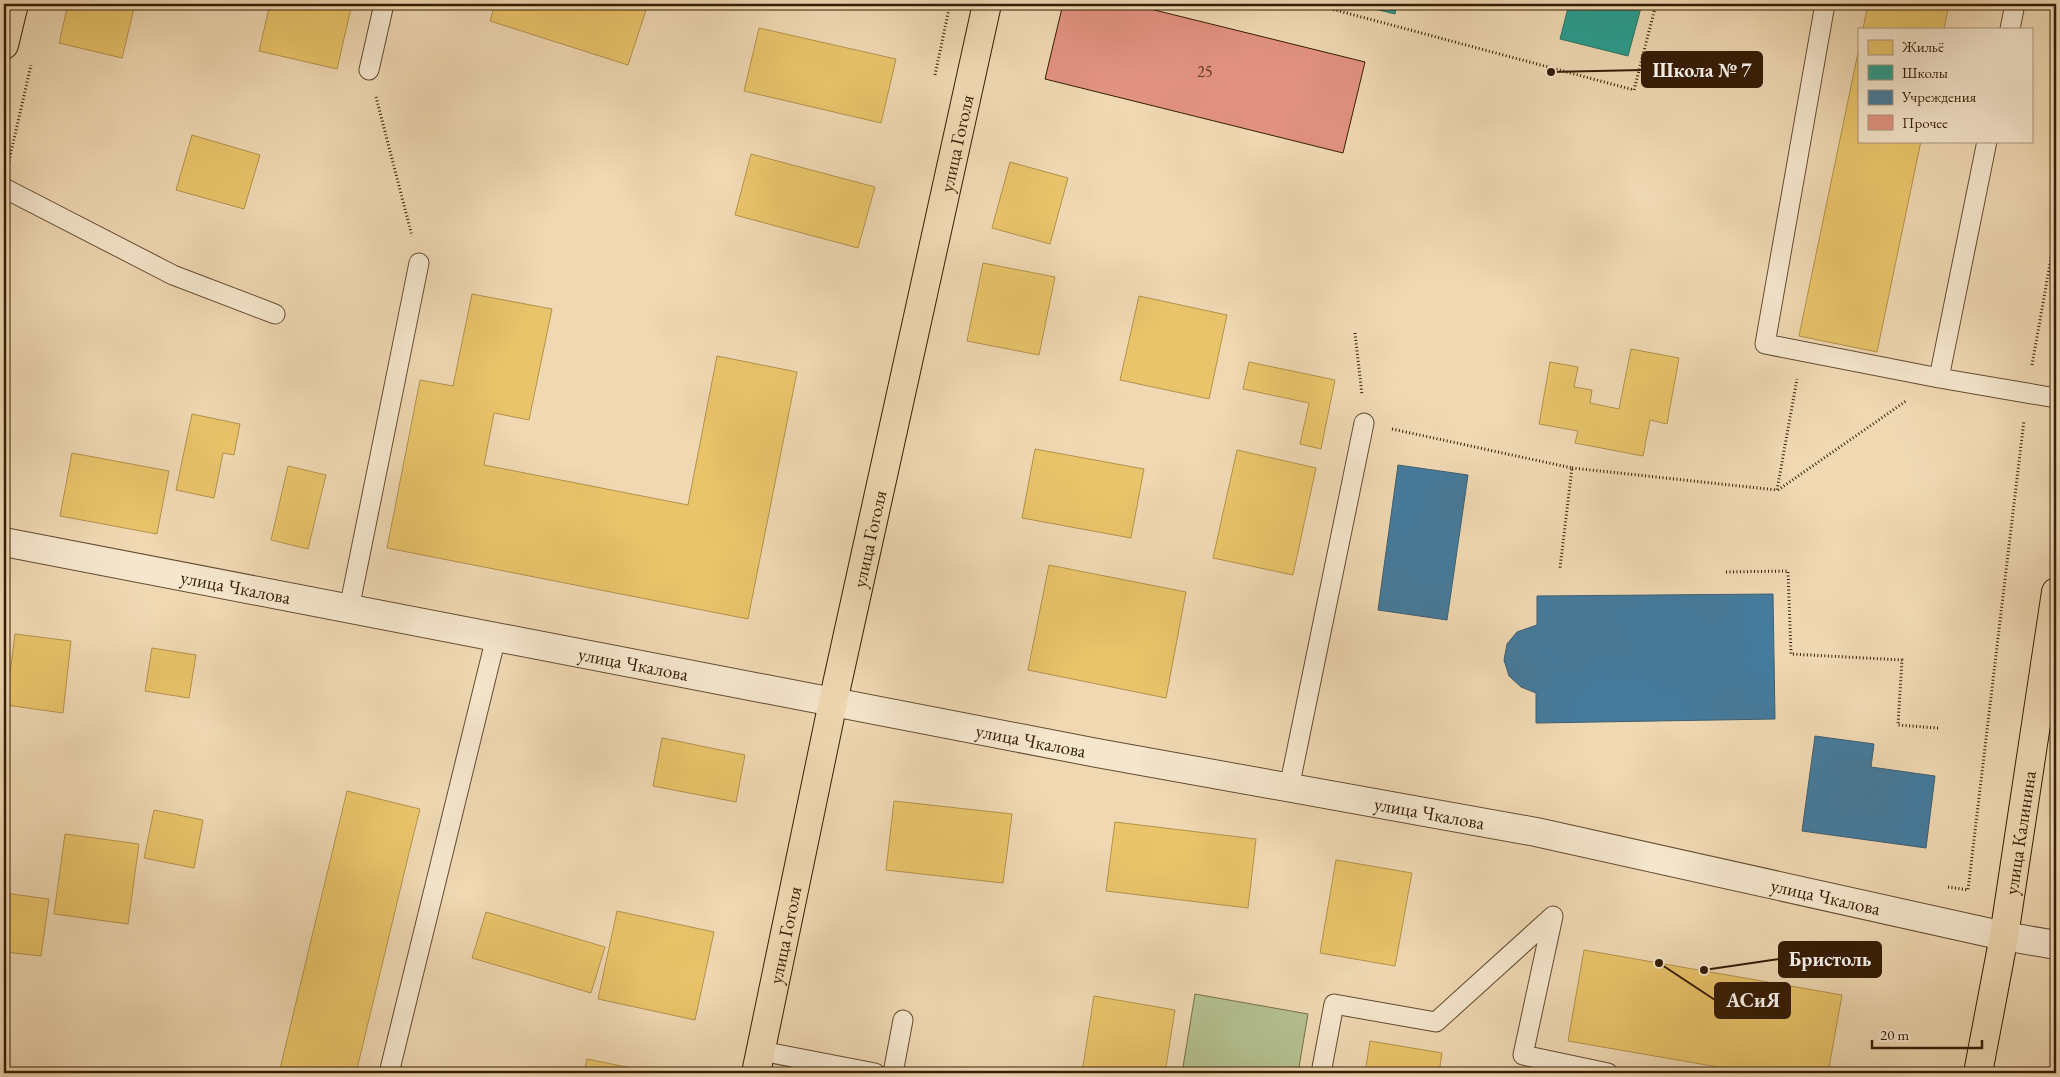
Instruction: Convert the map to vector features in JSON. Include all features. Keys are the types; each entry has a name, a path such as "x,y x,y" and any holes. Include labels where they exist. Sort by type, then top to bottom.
{"main road":[{"path":"4,45 14,4"},
{"name":"улица Гоголя","path":"759,1062 833,702 987,4"},
{"name":"улица Калинина","path":"1978,1073 2004,936 2051,654 2056,592"}],"street":[{"name":"улица Чкалова","path":"4,542 833,702 1289,788 1536,832 2004,936 2056,945"}],"lane":[{"path":"369,70 384,4"},
{"path":"1825,4 1765,344 1939,378 2056,398"},
{"path":"2010,28 2015,4"},
{"path":"1939,378 1987,142"},
{"path":"4,188 173,275 275,314"},
{"path":"349,609 418,263"},
{"path":"1289,788 1364,423"},
{"path":"389,1073 496,637"},
{"path":"1321,1073 1334,1004 1436,1022 1553,916 1523,1055 1548,1067 1608,1073"},
{"path":"893,1073 903,1020"},
{"path":"759,1062 875,1073"}],"path":[{"path":"1313,4 1634,90 1656,4"},
{"path":"8,165 32,61"},
{"path":"369,70 418,263"},
{"path":"1939,886 1968,890 2027,394 2056,230"},
{"path":"1355,333 1364,423 1572,468 1777,490 1939,378"},
{"path":"1777,490 1802,351"},
{"path":"1560,568 1572,468"},
{"path":"1726,572 1788,571 1791,654 1902,660 1898,725 1938,728"}],"green space":[{"path":"1195,994 1308,1014 1298,1073 1182,1073"}],"building: Жильё":[{"path":"68,4 135,4 122,58 59,43"},
{"path":"270,4 352,4 337,69 259,51"},
{"path":"495,4 648,4 628,65 490,21"},
{"path":"1868,4 1949,4 1944,28 1863,28"},
{"path":"759,28 896,59 881,123 744,91"},
{"path":"1858,53 1858,142 1921,142 1877,352 1799,336"},
{"path":"192,135 260,155 244,209 176,190"},
{"path":"751,154 875,187 858,248 735,215"},
{"path":"1010,162 1068,178 1050,244 992,228"},
{"path":"983,263 1055,277 1039,355 967,341"},
{"path":"472,294 552,309 529,420 494,413 484,465 688,505 717,356 797,372 748,619 387,548 420,380 453,386"},
{"path":"1139,296 1227,315 1209,399 1120,380"},
{"path":"1631,349 1679,358 1667,424 1650,420 1643,456 1575,443 1578,431 1539,424 1550,362 1578,367 1574,387 1592,390 1590,403 1619,409"},
{"path":"1249,362 1335,380 1321,449 1300,444 1309,403 1243,389"},
{"path":"192,414 240,424 234,455 223,453 214,498 176,490"},
{"path":"1035,449 1144,469 1131,538 1022,518"},
{"path":"1237,450 1316,468 1293,575 1213,558"},
{"path":"72,453 169,471 157,534 60,516"},
{"path":"288,466 326,475 308,549 271,540"},
{"path":"1049,565 1186,592 1166,698 1028,670"},
{"path":"15,634 71,641 63,713 6,705"},
{"path":"152,648 196,655 189,698 145,691"},
{"path":"662,738 745,755 736,802 653,786"},
{"path":"347,791 420,809 356,1073 279,1073"},
{"path":"894,801 1012,814 1003,883 886,870"},
{"path":"154,810 203,820 194,868 144,858"},
{"path":"1115,822 1256,839 1248,908 1106,891"},
{"path":"65,834 139,844 128,924 54,914"},
{"path":"1336,860 1412,873 1395,966 1320,953"},
{"path":"4,893 49,899 41,956 4,952"},
{"path":"617,911 714,932 695,1020 598,999"},
{"path":"486,912 605,947 591,993 472,958"},
{"path":"1584,950 1842,995 1828,1073 1717,1073 1718,1067 1568,1041"},
{"path":"1094,996 1175,1010 1165,1073 1082,1073"},
{"path":"1370,1041 1442,1053 1439,1073 1365,1073"},
{"path":"587,1059 656,1073 584,1073"}],"building: Школы":[{"path":"1354,4 1397,4 1395,14"},
{"path":"1569,4 1642,4 1628,56 1560,39"}],"building: Учреждения":[{"path":"1398,465 1468,475 1447,620 1378,610"},
{"path":"1773,594 1775,719 1536,723 1536,693 1521,687 1509,676 1504,660 1507,644 1517,632 1537,625 1537,596"},
{"path":"1815,736 1874,744 1871,767 1935,776 1926,848 1802,831"}],"building: Прочее":[{"path":"1063,4 1130,4 1365,62 1343,153 1045,79"}],"place":[{"name":"Школа № 7","path":"1551,72"},
{"name":"АСиЯ","path":"1659,963"},
{"name":"Бристоль","path":"1704,970"}]}
